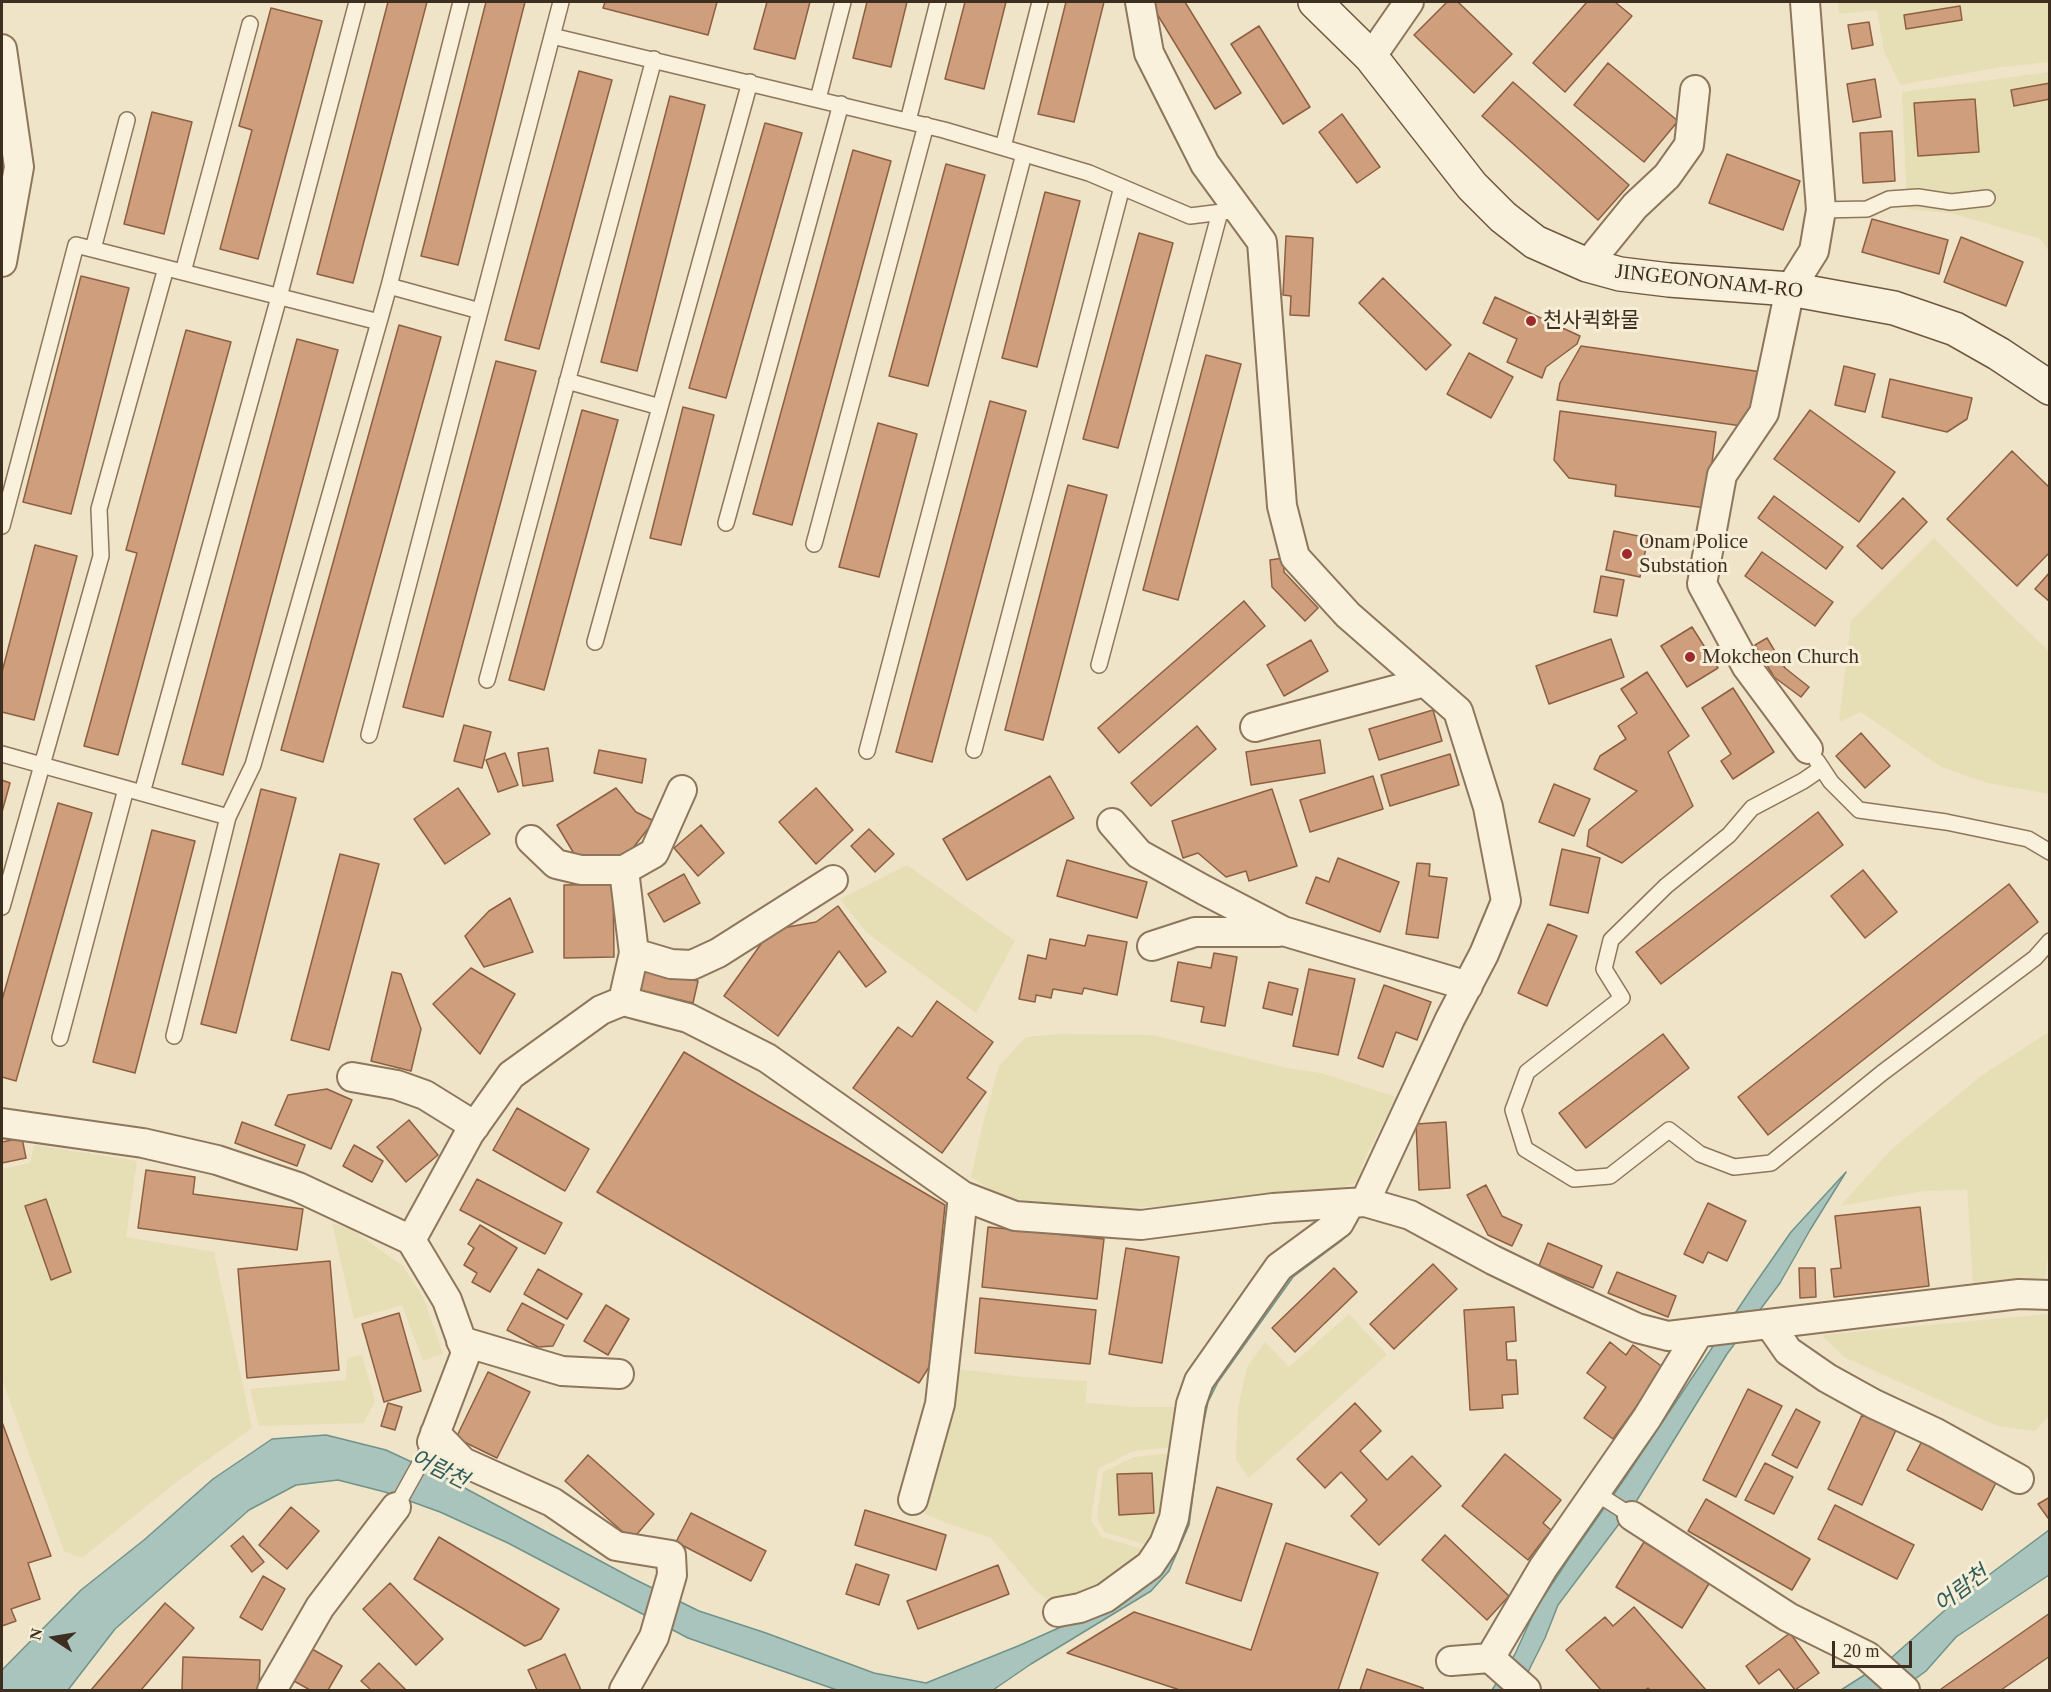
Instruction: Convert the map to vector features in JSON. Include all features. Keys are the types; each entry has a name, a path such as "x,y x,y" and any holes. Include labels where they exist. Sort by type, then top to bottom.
{"main road":[{"name":"JINGEONONAM-RO","path":"1315,2 1371,57 1472,186 1503,217 1535,242 1587,265 1620,274 1790,289 1894,308 1955,329 1999,354 2049,388"}],"street":[{"path":"1058,1612 1080,1608 1105,1598 1150,1565 1164,1544 1174,1518 1191,1404 1199,1381 1280,1267 1339,1223 1357,1202 1484,954 1506,901 1488,807 1458,711 1348,615 1295,557 1282,506 1262,242 1229,211 1204,164 1149,53 1140,2"},
{"path":"1371,57 1409,2"},
{"path":"1805,2 1821,210 1814,251 1790,289 1764,413 1722,475 1702,584 1747,667 1815,759"},
{"path":"2,49 19,167 2,262"},
{"path":"1587,265 1635,206 1667,176 1689,145 1695,90"},
{"path":"1255,727 1425,682"},
{"path":"531,840 556,864 581,870 625,870 654,853 682,790"},
{"path":"1112,823 1139,854 1283,932 1468,986"},
{"path":"623,1001 634,953 625,870"},
{"path":"634,953 671,964 692,965 718,952 833,880"},
{"path":"1152,946 1195,932 1283,932"},
{"path":"411,1240 475,1126 511,1075 602,1010 623,1001 688,1018 767,1058 963,1196 1015,1216 1141,1225 1273,1208 1357,1202 1410,1215 1493,1260 1637,1329 1668,1336 2007,1295 2049,1295"},
{"path":"352,1077 397,1085 425,1095 475,1126"},
{"path":"2,1123 143,1143 217,1160 298,1187 411,1240 447,1300 466,1353 434,1438 463,1462 552,1502 616,1546 671,1555 672,1575 654,1637 624,1690"},
{"path":"913,1500 940,1404 963,1196"},
{"path":"1763,1326 1788,1351 1827,1378 1874,1404 1936,1432 2019,1479"},
{"path":"1490,1658 1544,1568 1647,1418 1698,1334"},
{"path":"461,1341 562,1371 619,1374"},
{"path":"272,1690 320,1607 396,1508"},
{"path":"1632,1516 1788,1617 1866,1656 1905,1690"},
{"path":"1452,1661 1490,1658 1526,1690"}],"lane":[{"path":"142,793 279,297 357,2"},
{"path":"174,1036 228,817 253,765 379,322 461,2"},
{"path":"369,735 561,2"},
{"path":"818,99 843,2"},
{"path":"908,121 938,2"},
{"path":"1003,147 1040,2"},
{"path":"183,272 249,24"},
{"path":"552,36 926,125 1089,173 1190,216 1229,211 1099,664"},
{"path":"487,680 654,59"},
{"path":"595,642 750,82"},
{"path":"726,523 841,104"},
{"path":"93,249 127,120"},
{"path":"814,544 926,125"},
{"path":"867,751 1024,154"},
{"path":"974,750 1122,187"},
{"path":"1821,210 1867,209 1889,199 1918,197 1951,202 1987,198"},
{"path":"2,526 76,244 379,322"},
{"path":"2,907 101,556 99,509 166,268"},
{"path":"388,286 480,311"},
{"path":"567,381 660,406"},
{"path":"2,754 228,817"},
{"path":"2049,852 2028,839 1946,822 1859,810 1831,782 1815,759 1803,781 1752,808 1729,835 1666,886 1611,940 1604,969 1622,998 1527,1072 1513,1110 1526,1149 1574,1179 1610,1176 1669,1130 1700,1154 1734,1167 1771,1163 1882,1073 2035,958 2049,941"},
{"path":"60,1038 126,789"},
{"path":"396,1508 434,1438"},
{"path":"1596,1493 1632,1516"}],"shaded area":[{"path":"1838,2 2049,2 2049,62 1995,68 1900,85 1884,51 1877,10 1839,14"},
{"path":"2049,72 2049,252 2041,239 1950,213 1907,209 1902,92"},
{"path":"1934,538 2049,651 2049,794 1988,783 1941,767 1861,712 1839,722 1851,621"},
{"path":"907,865 1015,941 976,1013 866,932 840,899"},
{"path":"2049,1032 2050,1241 2045,1278 1973,1285 1967,1190 1924,1191 1840,1206 1892,1149 1981,1076"},
{"path":"1059,1034 1153,1035 1287,1068 1321,1073 1396,1097 1362,1165 1360,1181 1344,1187 1214,1204 1121,1208 1047,1205 999,1195 971,1177 999,1066 1026,1037"},
{"path":"34,1145 137,1161 126,1237 214,1252 252,1428 178,1481 82,1558 64,1551 2,1379 2,1169 30,1163"},
{"path":"332,1223 351,1229 403,1266 423,1297 443,1353 423,1361 402,1305 354,1319"},
{"path":"1349,1314 1387,1355 1249,1478 1236,1460 1238,1408 1247,1367 1265,1342 1289,1367"},
{"path":"2048,1314 2049,1416 2035,1431 1997,1426 1844,1357 1821,1335"},
{"path":"362,1355 375,1401 364,1423 259,1426 250,1389 346,1380 347,1358"},
{"path":"958,1369 1023,1377 1087,1381 1086,1403 1135,1407 1177,1407 1174,1447 1133,1451 1098,1469 1091,1520 1102,1537 1148,1551 1118,1580 1076,1598 1046,1599 1033,1588 991,1538 925,1514 923,1501 941,1446"},
{"path":"1173,1453 1171,1490 1151,1546 1104,1532 1097,1518 1103,1472 1134,1457"}],"water":[{"path":"1846,1172 1780,1283 1727,1354 1637,1500 1558,1605 1545,1638 1519,1690 1492,1690 1515,1654 1536,1608 1752,1288 1791,1232"},
{"path":"1353,1227 1341,1241 1293,1277 1218,1382 1208,1402 1201,1435 1189,1525 1169,1571 1151,1591 1031,1664 993,1690 837,1690 688,1638 508,1543 440,1512 385,1492 338,1480 296,1485 249,1510 115,1629 68,1690 2,1690 2,1670 81,1590 144,1540 213,1479 272,1439 326,1435 386,1450 448,1479 632,1578 699,1611 874,1673 926,1683 1079,1619 1143,1583 1198,1412 1268,1288"},
{"path":"2049,1530 2049,1575 1956,1637 1926,1671 1900,1690 1841,1690 1891,1658 1962,1595"}],"building":[{"path":"388,2 427,2 353,283 317,274"},
{"path":"486,2 525,2 458,265 421,256"},
{"path":"605,2 717,2 708,35 603,8"},
{"path":"767,2 810,2 795,59 754,49"},
{"path":"867,2 907,2 891,67 853,58"},
{"path":"965,2 1006,2 984,89 945,79"},
{"path":"1066,2 1104,2 1074,122 1038,114"},
{"path":"1154,2 1185,2 1241,93 1215,109 1151,4"},
{"path":"1447,2 1458,2 1512,54 1474,93 1414,35"},
{"path":"1587,2 1615,2 1632,16 1565,92 1533,63"},
{"path":"1960,6 1962,20 1906,29 1904,15"},
{"path":"271,8 322,21 258,259 220,249 252,130 239,126"},
{"path":"1869,22 1873,45 1852,49 1848,25"},
{"path":"1259,26 1310,107 1283,124 1231,44"},
{"path":"1608,63 1678,121 1644,162 1574,105"},
{"path":"579,71 612,80 539,349 505,340"},
{"path":"1875,79 1881,117 1853,122 1847,84"},
{"path":"1513,82 1629,185 1598,220 1482,116"},
{"path":"2050,83 2050,99 2014,106 2011,90"},
{"path":"670,96 705,105 637,371 601,362"},
{"path":"1975,99 1979,152 1918,156 1914,103"},
{"path":"152,112 192,122 164,234 124,224"},
{"path":"1342,114 1380,167 1357,183 1319,132"},
{"path":"765,123 802,133 726,398 689,388"},
{"path":"1892,131 1895,181 1863,183 1860,133"},
{"path":"853,150 891,161 792,525 753,514"},
{"path":"1727,154 1800,181 1783,230 1709,203"},
{"path":"946,164 985,175 928,386 889,376"},
{"path":"1045,192 1080,201 1037,367 1002,358"},
{"path":"1872,219 1948,240 1939,274 1862,252"},
{"path":"1139,233 1173,243 1118,448 1083,439"},
{"path":"1286,236 1313,238 1309,316 1290,315 1291,296 1283,295"},
{"path":"1961,237 2023,262 2006,306 1944,282"},
{"path":"81,276 129,288 71,514 23,502"},
{"path":"1383,278 1451,345 1426,370 1359,303"},
{"path":"1495,297 1580,336 1577,344 1546,367 1542,378 1507,362 1517,339 1483,323"},
{"path":"399,325 441,337 323,762 281,750"},
{"path":"186,330 231,342 118,755 84,746 137,553 126,550"},
{"path":"297,339 338,350 223,775 182,764"},
{"path":"1581,346 1762,372 1749,427 1557,400 1560,383"},
{"path":"1469,353 1513,377 1491,418 1447,394"},
{"path":"1206,355 1241,364 1178,600 1143,590"},
{"path":"496,361 536,371 443,717 403,707"},
{"path":"1844,366 1875,374 1865,412 1835,405"},
{"path":"1890,379 1972,398 1967,419 1947,432 1882,417"},
{"path":"990,401 1026,411 932,762 896,752"},
{"path":"683,407 714,415 681,545 650,538"},
{"path":"582,410 618,420 544,690 509,680"},
{"path":"1810,410 1895,472 1859,522 1774,459"},
{"path":"1560,411 1716,432 1706,508 1615,496 1616,485 1569,478 1554,460"},
{"path":"878,423 917,434 879,577 839,567"},
{"path":"2012,451 2050,488 2050,552 2017,586 1947,519"},
{"path":"1068,485 1107,495 1043,740 1005,730"},
{"path":"1774,496 1843,547 1826,569 1758,518"},
{"path":"1903,498 1927,522 1882,569 1857,546"},
{"name":"Onam Police Substation","path":"1614,531 1648,538 1640,577 1606,570"},
{"path":"35,545 77,556 34,720 2,712 2,672"},
{"path":"1762,552 1833,602 1815,626 1745,576"},
{"path":"1283,558 1284,572 1318,608 1305,621 1272,587 1270,560"},
{"path":"2050,572 2050,602 2035,589"},
{"path":"1601,576 1624,580 1617,616 1594,612"},
{"path":"1244,601 1265,626 1119,753 1098,728"},
{"name":"Mokcheon Church","path":"1692,627 1718,668 1687,687 1661,646"},
{"path":"1767,638 1785,668 1809,687 1801,697 1774,677 1755,645"},
{"path":"1611,639 1624,677 1549,704 1536,666"},
{"path":"1311,640 1328,671 1284,696 1267,665"},
{"path":"1647,672 1689,736 1668,752 1693,806 1622,863 1587,846 1589,830 1637,791 1594,769 1600,756 1626,739 1618,726 1637,713 1621,689"},
{"path":"1733,688 1774,752 1733,779 1721,761 1731,754 1702,708"},
{"path":"1433,710 1442,741 1379,760 1369,729"},
{"path":"464,725 491,732 482,768 454,761"},
{"path":"1197,726 1216,749 1151,806 1131,783"},
{"path":"1861,733 1890,766 1865,788 1836,756"},
{"path":"1320,740 1325,773 1251,785 1246,752"},
{"path":"548,748 553,781 523,786 518,753"},
{"path":"599,750 646,759 642,783 594,773"},
{"path":"505,753 518,785 498,792 486,760"},
{"path":"1450,754 1459,785 1390,806 1381,775"},
{"path":"1050,776 1074,818 967,880 943,839"},
{"path":"1373,776 1383,809 1310,832 1300,800"},
{"path":"2,780 10,783 2,812"},
{"path":"1554,784 1590,799 1574,836 1539,822"},
{"path":"458,788 490,834 445,864 414,819"},
{"path":"616,788 636,812 654,821 629,853 608,859 576,857 557,825"},
{"path":"816,788 853,830 816,864 779,822"},
{"path":"261,789 296,798 236,1033 201,1024"},
{"path":"1272,789 1297,866 1249,881 1246,871 1226,877 1198,853 1183,858 1172,821"},
{"path":"58,803 92,813 16,1081 2,1077 2,1000"},
{"path":"1818,812 1843,845 1661,984 1636,952"},
{"path":"701,825 724,853 698,876 674,848"},
{"path":"869,829 894,854 875,872 851,846"},
{"path":"152,830 195,841 135,1073 93,1062"},
{"path":"1562,849 1600,858 1588,913 1550,905"},
{"path":"340,854 379,864 329,1050 291,1040"},
{"path":"1338,858 1399,882 1380,932 1306,903 1316,877 1329,882"},
{"path":"1067,860 1147,882 1137,918 1057,896"},
{"path":"1417,863 1430,864 1429,876 1447,878 1438,938 1406,934"},
{"path":"1863,870 1897,912 1865,938 1831,896"},
{"path":"684,874 700,903 664,922 648,894"},
{"path":"613,884 614,957 564,958 564,885"},
{"path":"2009,884 2038,922 1768,1135 1738,1097"},
{"path":"510,898 533,952 484,967 465,936 489,911"},
{"path":"838,906 886,972 866,987 839,951 778,1036 724,996 771,930 816,922"},
{"path":"1548,924 1577,936 1547,1006 1518,993"},
{"path":"1088,935 1127,942 1117,995 1084,988 1082,994 1053,989 1051,998 1036,995 1035,1002 1019,999 1028,955 1046,959 1050,939 1085,946"},
{"path":"1214,953 1237,957 1225,1026 1201,1022 1204,1007 1171,1001 1178,962 1211,968"},
{"path":"643,967 698,981 693,1003 638,990"},
{"path":"471,968 515,994 480,1054 433,1004"},
{"path":"1309,969 1355,979 1338,1055 1293,1046"},
{"path":"392,972 401,974 421,1029 411,1071 371,1061"},
{"path":"1269,982 1298,989 1292,1015 1263,1008"},
{"path":"1384,985 1431,1002 1417,1040 1396,1032 1383,1067 1358,1058"},
{"path":"937,1001 993,1042 967,1078 986,1092 942,1153 853,1088 898,1027 912,1037"},
{"path":"1663,1034 1689,1068 1586,1148 1559,1113"},
{"path":"684,1052 945,1205 929,1367 919,1383 597,1192"},
{"path":"327,1089 352,1100 331,1149 275,1125 288,1095"},
{"path":"517,1108 589,1149 565,1191 493,1150"},
{"path":"409,1120 438,1155 406,1182 377,1147"},
{"path":"242,1122 305,1145 297,1166 235,1143"},
{"path":"1446,1122 1450,1188 1419,1190 1416,1124"},
{"path":"22,1138 26,1158 2,1163 2,1142"},
{"path":"354,1145 383,1161 372,1182 343,1166"},
{"path":"146,1170 195,1177 193,1194 303,1209 297,1250 138,1228"},
{"path":"477,1179 562,1223 545,1254 460,1210"},
{"path":"1486,1185 1502,1216 1522,1225 1512,1246 1488,1235 1467,1195"},
{"path":"46,1199 71,1272 51,1280 25,1206"},
{"path":"1708,1203 1746,1221 1727,1261 1708,1252 1703,1263 1684,1254"},
{"path":"1920,1207 1929,1286 1834,1297 1831,1269 1841,1268 1835,1216"},
{"path":"480,1225 517,1248 490,1292 472,1282 477,1273 464,1265 474,1248 468,1244"},
{"path":"988,1227 1104,1239 1097,1299 982,1287"},
{"path":"1548,1243 1602,1266 1593,1288 1539,1266"},
{"path":"1126,1248 1179,1257 1162,1363 1109,1354"},
{"path":"330,1261 339,1370 247,1378 238,1269"},
{"path":"1433,1264 1457,1289 1394,1349 1370,1324"},
{"path":"1334,1268 1357,1292 1295,1352 1272,1328"},
{"path":"1799,1268 1815,1268 1816,1297 1800,1298"},
{"path":"538,1269 582,1294 567,1319 524,1294"},
{"path":"1617,1272 1676,1296 1668,1317 1608,1293"},
{"path":"980,1298 1096,1310 1090,1364 975,1353"},
{"path":"522,1303 564,1325 553,1346 538,1347 507,1330"},
{"path":"606,1305 629,1319 608,1355 584,1341"},
{"path":"1514,1307 1516,1341 1506,1342 1507,1360 1516,1360 1518,1394 1502,1395 1503,1408 1470,1410 1464,1310"},
{"path":"399,1313 421,1391 384,1402 362,1324"},
{"path":"1610,1342 1626,1355 1633,1345 1664,1368 1613,1439 1584,1418 1606,1387 1587,1373"},
{"path":"488,1372 530,1392 497,1458 456,1438"},
{"path":"1748,1389 1782,1406 1736,1497 1703,1480"},
{"path":"388,1403 402,1407 395,1430 381,1426"},
{"path":"1355,1403 1381,1431 1360,1451 1387,1480 1412,1456 1441,1486 1379,1545 1351,1516 1367,1500 1341,1472 1325,1488 1297,1459"},
{"path":"1796,1409 1820,1422 1797,1468 1772,1455"},
{"path":"1862,1415 1896,1430 1862,1505 1828,1489"},
{"path":"2,1422 51,1556 28,1563 40,1599 11,1609 16,1621 2,1626"},
{"path":"1924,1437 1999,1477 1982,1510 1907,1470"},
{"path":"1505,1454 1561,1500 1543,1523 1551,1530 1528,1560 1462,1506"},
{"path":"588,1455 654,1514 632,1540 565,1481"},
{"path":"1765,1463 1793,1477 1774,1514 1745,1500"},
{"path":"1152,1473 1154,1513 1119,1515 1117,1474"},
{"path":"1217,1487 1272,1504 1241,1601 1186,1583"},
{"path":"2050,1497 2050,1517 2048,1518 2038,1504"},
{"path":"1706,1499 1810,1559 1792,1590 1688,1531"},
{"path":"1835,1505 1914,1545 1897,1579 1818,1539"},
{"path":"291,1507 319,1531 287,1569 259,1545"},
{"path":"865,1510 946,1535 936,1570 855,1545"},
{"path":"691,1513 766,1551 751,1581 676,1542"},
{"path":"1445,1535 1509,1596 1487,1620 1422,1560"},
{"path":"243,1536 264,1562 252,1572 231,1546"},
{"path":"439,1537 559,1609 541,1639 525,1646 414,1579"},
{"path":"1644,1542 1710,1582 1682,1628 1616,1587"},
{"path":"1286,1543 1378,1573 1338,1690 1180,1690 1067,1653 1134,1612 1251,1650"},
{"path":"856,1564 889,1575 879,1605 846,1594"},
{"path":"998,1565 1009,1594 918,1629 907,1601"},
{"path":"263,1576 285,1589 262,1630 240,1617"},
{"path":"390,1583 443,1639 416,1665 363,1609"},
{"path":"165,1603 194,1628 141,1690 91,1690"},
{"path":"1634,1607 1706,1690 1650,1690 1648,1688 1645,1690 1601,1690 1566,1650 1605,1617 1613,1626"},
{"path":"2050,1613 2050,1656 2001,1690 1941,1689"},
{"path":"1790,1633 1819,1673 1795,1690 1779,1669 1759,1684 1746,1666"},
{"path":"312,1649 342,1666 328,1690 310,1690 294,1681"},
{"path":"565,1654 581,1690 537,1690 528,1670"},
{"path":"183,1657 260,1660 259,1690 182,1690"},
{"path":"379,1663 406,1690 371,1690 361,1681"},
{"path":"1367,1669 1423,1688 1423,1690 1360,1690"}],"place":[{"name":"천사퀵화물","path":"1531,321"},
{"name":"Onam Police Substation","path":"1627,554"},
{"name":"Mokcheon Church","path":"1690,657"}],"water label":[{"name":"어람천","path":"439,1470"},
{"name":"어람천","path":"1962,1590"}]}
